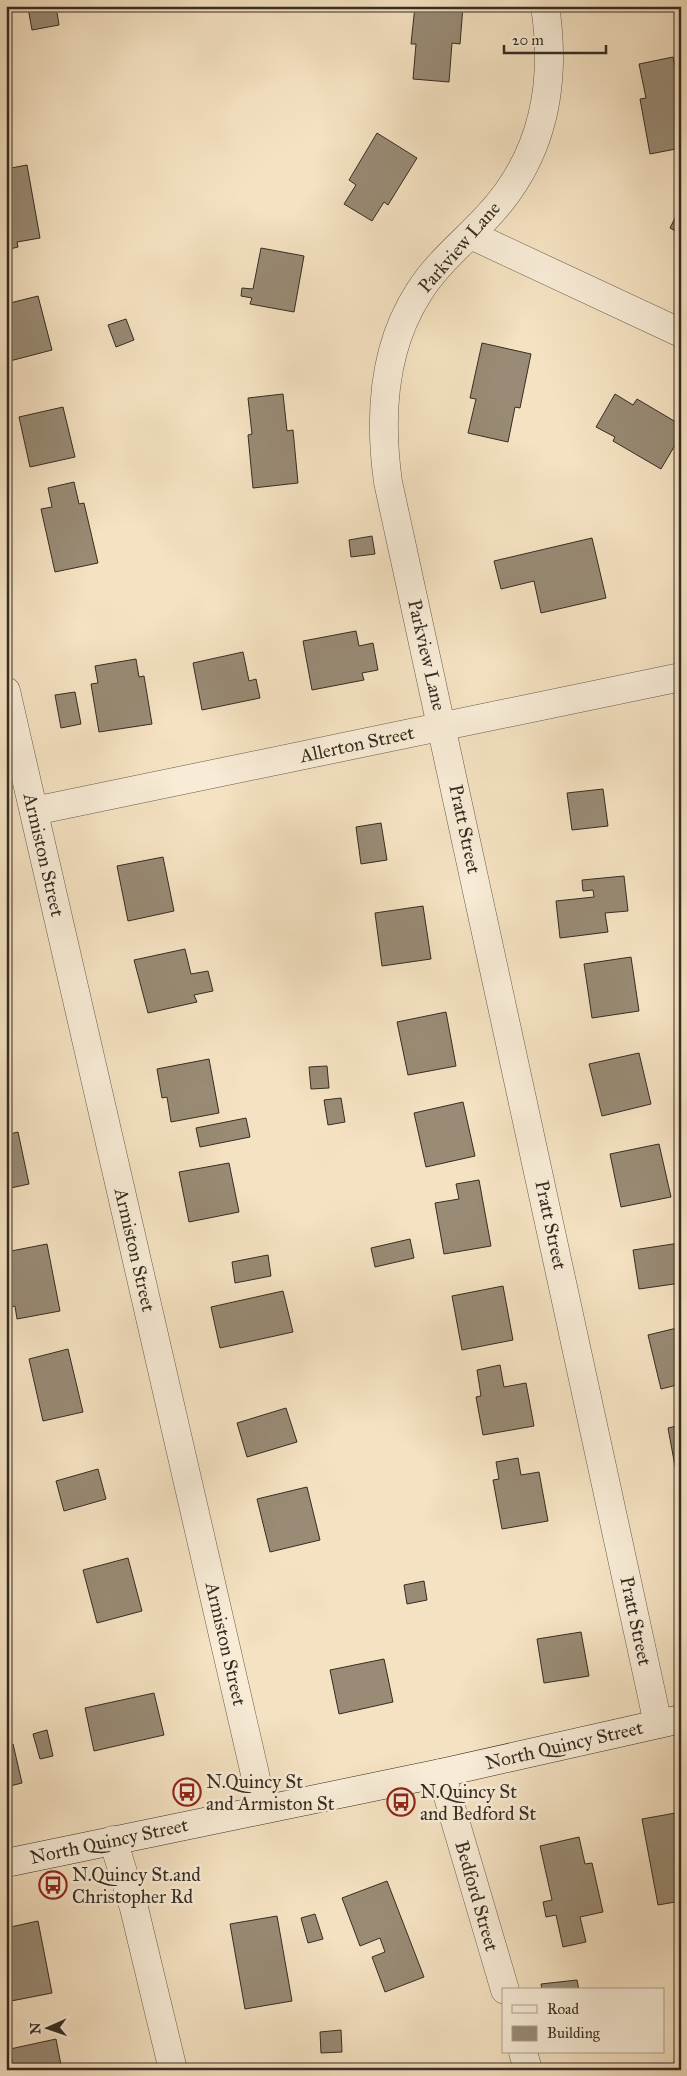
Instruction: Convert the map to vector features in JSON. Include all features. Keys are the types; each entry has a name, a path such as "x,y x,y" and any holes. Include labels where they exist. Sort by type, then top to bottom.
{"street":[{"name":"Parkview Lane","path":"443,726 388,482 384,452 383,421 388,367 405,316 419,291 432,273 471,234 505,195 519,174 542,118 548,92 550,37 545,6"},
{"path":"471,234 681,333"},
{"name":"Allerton Street","path":"34,812 681,677"},
{"name":"Armiston Street","path":"6,691 264,1809"},
{"name":"Pratt Street","path":"443,726 670,1722"},
{"name":"North Quincy Street","path":"6,1863 441,1773 670,1722"},
{"name":"Bedford Street","path":"441,1773 504,1988"},
{"path":"113,1840 134,1908 173,2070"},
{"path":"524,2054 528,2070"}],"building":[{"path":"56,6 59,25 32,30 28,8"},
{"path":"415,6 463,6 460,44 452,43 449,82 413,79 416,44 411,44"},
{"path":"673,57 681,92 681,148 650,154 640,99 646,98 639,64"},
{"path":"377,133 417,158 388,205 384,202 372,221 344,204 356,185 349,180"},
{"path":"27,165 40,238 17,242 18,247 6,250 6,169"},
{"path":"681,206 681,234 670,228"},
{"path":"261,248 304,256 294,312 250,304 252,298 241,296 242,288 253,289"},
{"path":"38,296 52,350 6,362 6,304"},
{"path":"126,319 134,340 116,347 108,325"},
{"path":"482,343 531,354 520,408 515,407 508,442 468,433 476,399 470,398"},
{"path":"283,394 287,431 293,430 298,483 253,488 248,435 252,434 248,398"},
{"path":"615,394 633,405 637,399 681,425 681,435 661,469 613,441 615,437 596,427"},
{"path":"63,407 75,457 30,467 19,417"},
{"path":"74,482 79,504 84,503 98,563 55,572 41,509 52,507 48,488"},
{"path":"372,536 375,554 351,557 349,540"},
{"path":"592,538 606,598 541,613 534,581 501,589 494,561"},
{"path":"356,631 359,646 373,643 378,670 362,673 364,680 312,690 303,641"},
{"path":"243,652 249,681 256,679 260,698 202,710 193,663"},
{"path":"136,659 139,677 144,676 152,724 99,732 91,684 98,683 95,666"},
{"path":"75,692 81,724 61,728 55,695"},
{"path":"603,789 608,826 572,830 567,793"},
{"path":"381,823 387,860 361,864 356,827"},
{"path":"163,857 174,911 128,921 117,866"},
{"path":"624,876 628,911 605,913 608,932 560,938 556,901 594,897 593,890 583,891 582,880"},
{"path":"423,906 431,959 382,966 375,913"},
{"path":"185,949 191,974 208,971 213,991 194,995 197,1002 148,1013 134,960"},
{"path":"631,957 639,1011 592,1018 584,964"},
{"path":"446,1012 456,1066 408,1075 397,1022"},
{"path":"639,1053 651,1104 602,1116 589,1064"},
{"path":"209,1059 219,1113 171,1122 167,1097 162,1098 157,1069"},
{"path":"327,1066 329,1088 311,1089 309,1067"},
{"path":"341,1098 345,1122 328,1125 324,1100"},
{"path":"463,1102 475,1156 426,1167 414,1113"},
{"path":"246,1118 250,1137 200,1147 196,1128"},
{"path":"18,1132 29,1184 6,1189 6,1135"},
{"path":"659,1144 671,1197 621,1207 610,1154"},
{"path":"229,1163 239,1212 189,1222 179,1172"},
{"path":"479,1180 491,1246 444,1254 435,1203 459,1199 456,1184"},
{"path":"410,1239 414,1258 375,1267 371,1248"},
{"path":"680,1243 681,1283 639,1289 633,1250"},
{"path":"47,1244 60,1311 17,1319 15,1306 10,1307 6,1290 6,1252"},
{"path":"268,1255 271,1276 235,1283 232,1262"},
{"path":"503,1286 513,1340 462,1350 452,1296"},
{"path":"283,1291 293,1332 220,1348 211,1307"},
{"path":"681,1327 681,1384 661,1389 648,1335"},
{"path":"68,1349 83,1412 43,1421 29,1359"},
{"path":"500,1365 504,1387 526,1383 534,1426 483,1435 476,1397 481,1396 477,1370"},
{"path":"286,1408 297,1442 247,1457 237,1423"},
{"path":"681,1425 681,1488 679,1488 668,1428"},
{"path":"518,1458 521,1475 539,1472 548,1521 502,1529 493,1480 499,1479 496,1462"},
{"path":"98,1469 106,1499 64,1511 56,1481"},
{"path":"307,1487 320,1540 270,1552 257,1499"},
{"path":"128,1558 142,1611 97,1623 83,1570"},
{"path":"424,1581 427,1600 407,1604 404,1585"},
{"path":"581,1632 589,1676 544,1683 537,1639"},
{"path":"384,1659 393,1702 339,1714 330,1670"},
{"path":"154,1693 164,1735 94,1751 85,1708"},
{"path":"47,1730 53,1756 40,1759 33,1734"},
{"path":"13,1744 22,1783 6,1787 6,1746"},
{"path":"681,1812 681,1901 658,1905 642,1819"},
{"path":"579,1837 585,1864 592,1863 603,1912 580,1917 586,1942 563,1947 556,1915 546,1917 543,1902 552,1900 540,1846"},
{"path":"387,1881 424,1977 385,1992 372,1957 385,1952 380,1938 360,1946 342,1898"},
{"path":"315,1914 323,1939 308,1943 301,1918"},
{"path":"277,1916 292,2001 245,2009 230,1924"},
{"path":"38,1921 52,1993 6,2002 6,1928"},
{"path":"577,1980 579,1988 542,1988 541,1984"},
{"path":"341,2030 342,2052 321,2053 320,2032"},
{"path":"56,2039 62,2070 14,2070 10,2049"}],"place":[{"name":"N.Quincy St and Armiston St","path":"187,1792"},
{"name":"N.Quincy St and Bedford St","path":"401,1802"},
{"name":"N.Quincy St.and Christopher Rd","path":"53,1885"}]}
